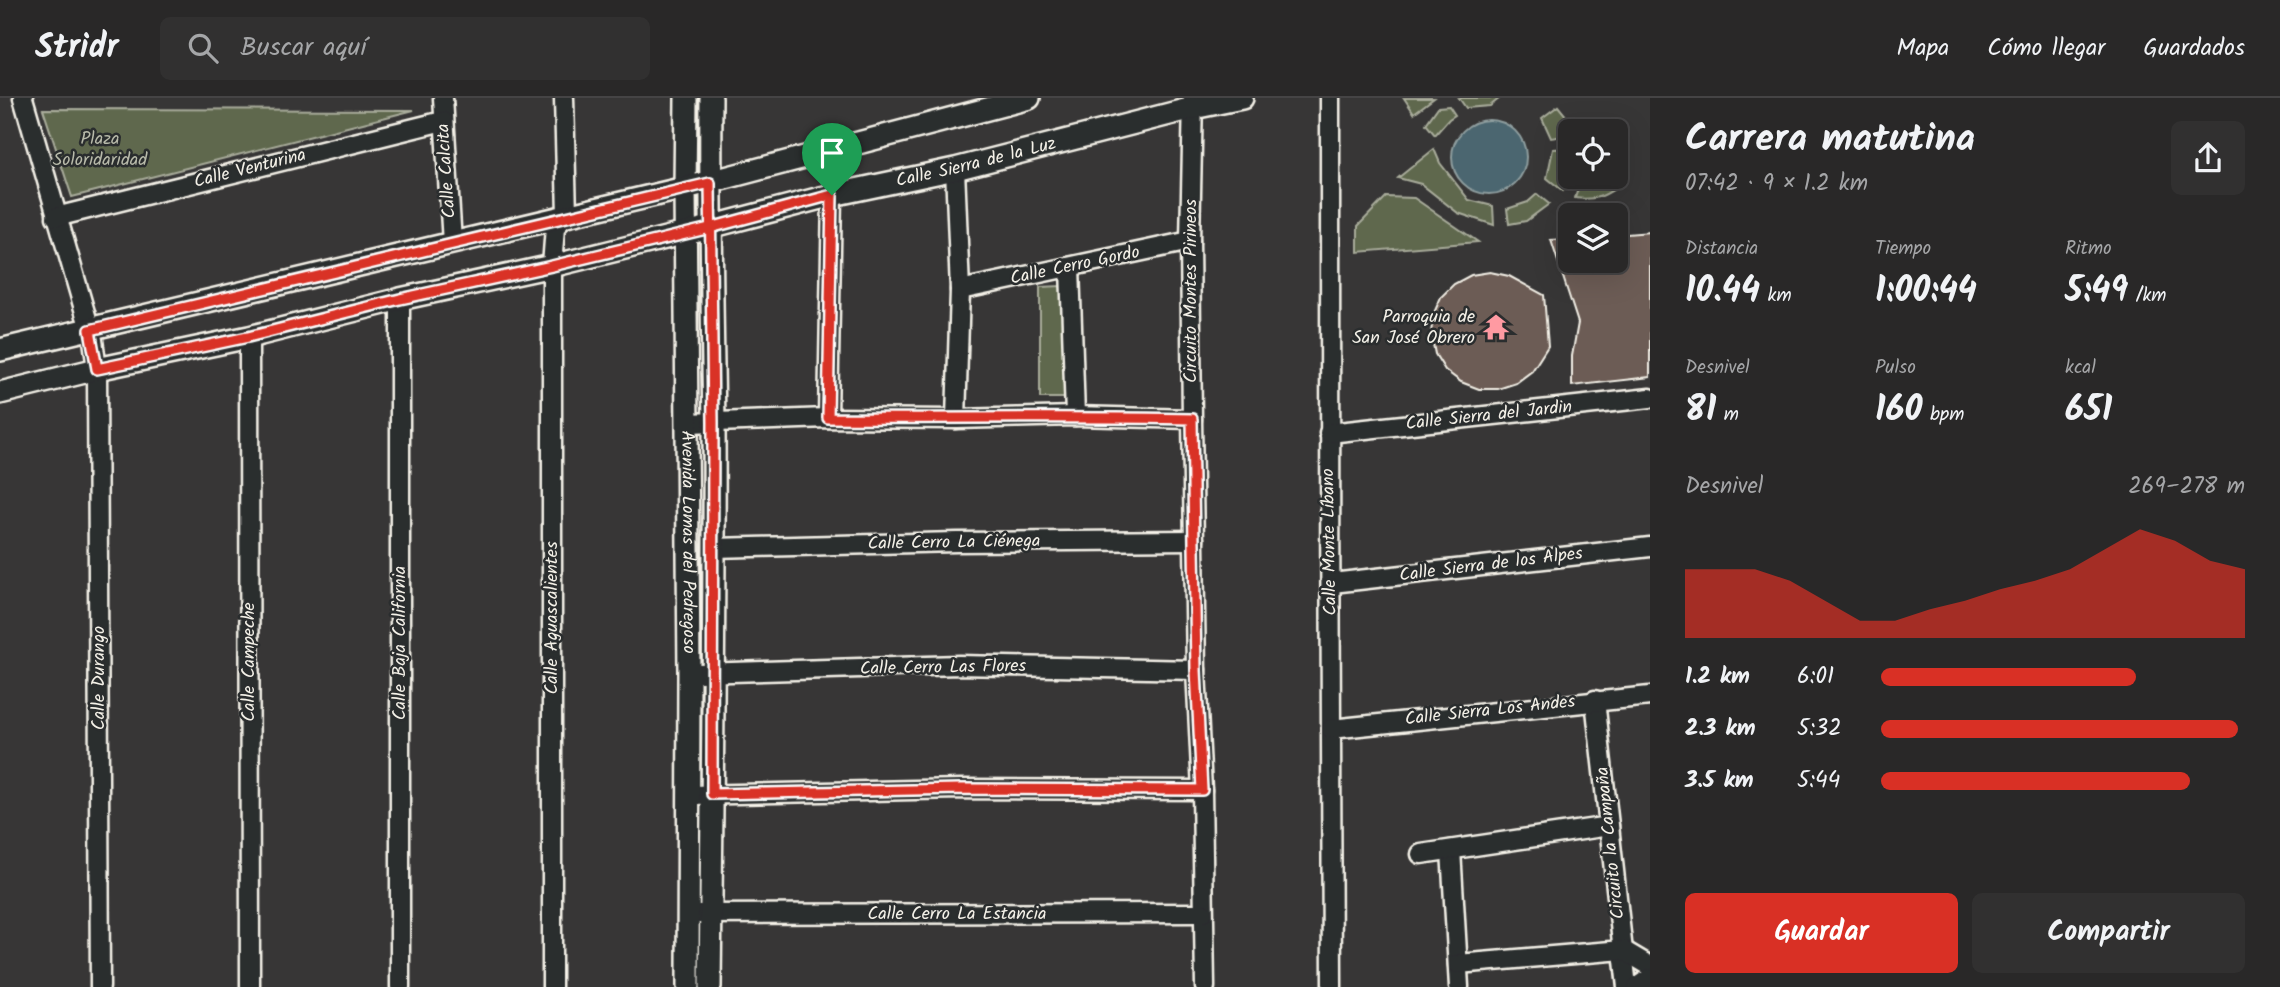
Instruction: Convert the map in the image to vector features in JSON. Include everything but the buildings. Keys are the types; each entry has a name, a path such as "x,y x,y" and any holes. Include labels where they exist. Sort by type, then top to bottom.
{"street":[{"name":"Calle Durango","path":"23,98 94,348 100,987"},
{"name":"Calle Calcita","path":"443,98 452,243"},
{"name":"Calle Aguascalientes","path":"552,987 552,258 561,221 564,98"},
{"name":"Avenida Lomas del Pedregoso","path":"686,98 688,987"},
{"name":"Avenida Lomas del Pedregoso","path":"710,987 714,672 711,98"},
{"path":"0,393 94,348 452,243 561,221 1029,98"},
{"name":"Calle Sierra de la Luz","path":"94,348 248,337 552,258 687,226 955,169 1193,103 1241,98"},
{"name":"Calle Monte Líbano","path":"1330,98 1332,987"},
{"name":"Circuito Montes Pirineos","path":"1193,103 1190,242 1192,419 1205,987"},
{"name":"Calle Venturina","path":"56,217 443,121"},
{"path":"955,169 960,290 956,419"},
{"path":"828,418 832,195"},
{"name":"Calle Cerro Gordo","path":"960,290 1190,242"},
{"path":"1070,267 1075,416"},
{"name":"Calle Baja California","path":"400,299 400,987"},
{"name":"Calle Campeche","path":"248,337 250,987"},
{"path":"0,350 94,348"},
{"name":"Calle Sierra del Jardin","path":"1329,433 1650,398"},
{"path":"688,423 828,418 1075,416 1192,419"},
{"name":"Calle Cerro La Ciénega","path":"713,548 1194,540"},
{"name":"Calle Sierra de los Alpes","path":"1332,583 1650,547"},
{"name":"Calle Cerro Las Flores","path":"689,673 959,665 1196,670"},
{"name":"Calle Sierra Los Andes","path":"1331,729 1650,695"},
{"name":"Circuito la Campaña","path":"1595,700 1627,987"},
{"path":"689,795 961,789 1202,790"},
{"path":"1422,854 1609,826"},
{"path":"1451,850 1460,987"},
{"name":"Calle Cerro La Estancia","path":"688,915 1203,913"},
{"path":"1458,964 1623,950 1650,966"},
{"path":"1637,987 1650,978"}],"green space":[{"path":"1404,98 1434,98 1414,113"},
{"path":"1459,98 1500,98 1490,106 1466,108"},
{"path":"1449,106 1455,115 1435,135 1426,124 1438,107"},
{"path":"1558,106 1568,119 1558,119 1558,137 1551,138 1542,118"},
{"name":"Plaza Soloridaridad","path":"43,109 414,110 72,197"},
{"path":"1434,149 1440,163 1469,200 1493,206 1494,225 1458,213 1421,184 1398,178"},
{"path":"1553,149 1558,149 1558,187 1547,178"},
{"path":"1578,189 1615,189 1603,196 1575,198"},
{"path":"1537,194 1549,204 1526,221 1509,224 1507,209 1528,202"},
{"path":"1386,197 1414,198 1478,242 1358,252 1358,226"},
{"path":"1062,286 1065,398 1040,398 1040,287"}],"water":[{"path":"1489,120 1503,123 1515,131 1523,143 1526,157 1523,171 1515,183 1503,191 1489,194 1475,191 1463,183 1455,171 1452,157 1455,143 1463,131 1475,123"}],"place":[{"name":"Parroquia de San José Obrero","path":"1496,327"}],"route":[{"path":"832,195 710,228 552,266 400,299 248,337 97,369 90,330 710,183 710,228 713,422 714,672 712,794 961,789 1202,790 1196,670 1192,419 1075,416 828,418 832,195"}]}
